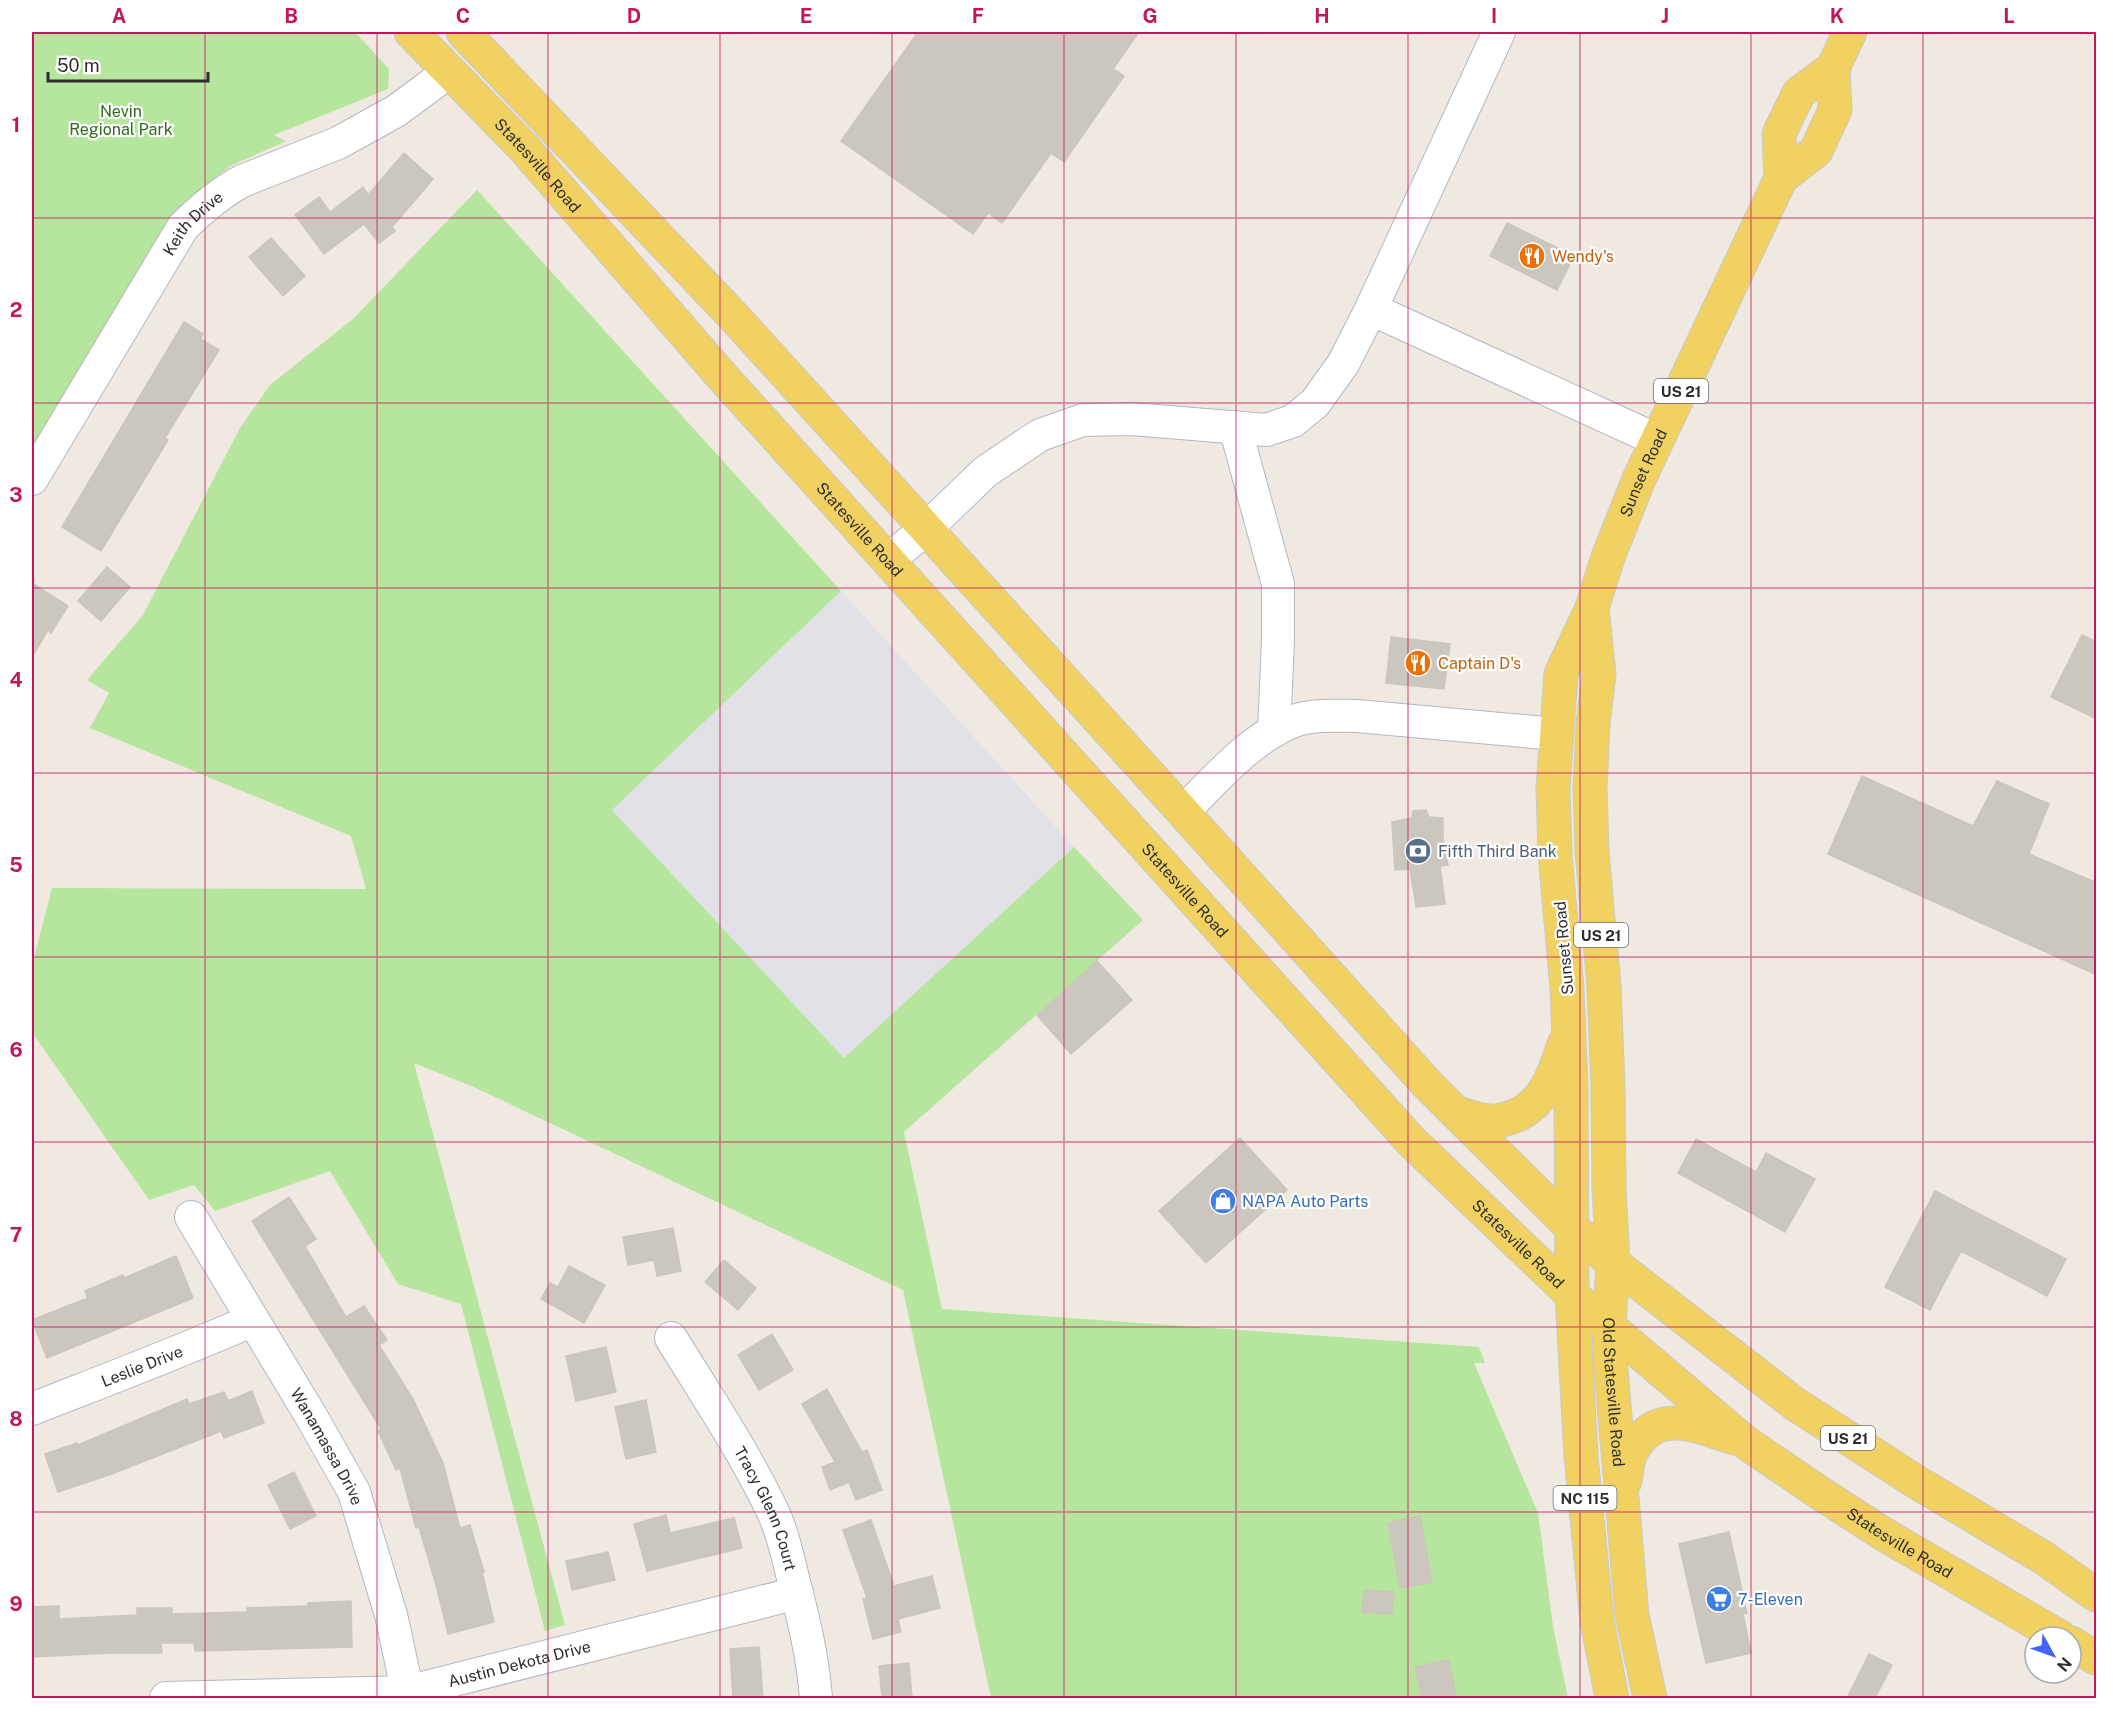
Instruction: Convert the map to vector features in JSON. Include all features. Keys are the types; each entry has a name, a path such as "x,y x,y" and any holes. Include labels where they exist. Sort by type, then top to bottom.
{"main road":[{"name":"Statesville Road","path":"411,32 524,148 720,374 1412,1142 1572,1295 1745,1442 1885,1535 2039,1625"},
{"path":"463,32 735,318 1426,1084 1571,1227 1613,1263"},
{"name":"Sunset Road","path":"1572,1295 1569,1025 1563,927 1555,855 1553,788 1561,674 1592,608 1623,516 1781,178 1779,134 1799,93 1833,68 1850,32"},
{"name":"Sunset Road","path":"1592,608 1599,674 1593,724 1590,789 1592,852 1604,986 1613,1263"},
{"path":"1455,1112 1494,1122 1512,1117 1530,1108 1542,1095 1556,1069 1569,1025"},
{"name":"Old Statesville Road","path":"1613,1263 1609,1325 1610,1358 1632,1615 1650,1698"},
{"name":"US 21","path":"1613,1263 1795,1404 1918,1483 2044,1558 2097,1595"},
{"name":"NC 115","path":"1572,1295 1581,1456 1594,1597 1612,1698"},
{"path":"1622,1497 1630,1455 1642,1437 1656,1426 1672,1422 1697,1426 1745,1442"},
{"path":"2083,1650 2097,1658"}],"street":[{"path":"888,560 926,529 985,472 1040,435 1083,420 1132,419 1266,430 1293,421 1315,403 1343,364 1371,309 1499,32"},
{"name":"Keith Drive","path":"32,478 183,228 201,209 242,181 338,142 396,111 450,71"},
{"path":"1371,309 1657,440"},
{"path":"1235,427 1278,584 1274,731"},
{"path":"1182,812 1243,754 1274,731 1298,720 1326,716 1357,716 1556,734"},
{"name":"Wanamassa Drive","path":"191,1217 354,1492 391,1615 408,1695"},
{"name":"Leslie Drive","path":"32,1409 181,1351 253,1320"},
{"name":"Tracy Glenn Court","path":"671,1338 747,1464 774,1514 797,1593 813,1666 816,1698"},
{"name":"Austin Dekota Drive","path":"166,1698 408,1695 797,1593"}],"shaded area":[{"path":"841,591 1074,847 844,1058 612,810"}],"green space":[{"name":"Nevin Regional Park","path":"32,32 355,32 389,69 388,89 274,135 286,141 230,166 195,194 169,221 32,447"},
{"path":"477,190 841,591 612,810 844,1058 1074,847 1143,920 904,1132 942,1309 1479,1347 1485,1363 1474,1363 1538,1513 1553,1626 1568,1698 991,1698 903,1290 476,1088 414,1063 565,1625 545,1631 461,1304 398,1284 330,1171 215,1211 194,1185 149,1200 32,1032 32,966 52,888 366,889 351,836 90,728 109,693 87,680 143,615 240,428 270,385 353,319"}],"building":[{"path":"918,32 1139,32 1113,69 1124,76 1064,162 1051,153 1002,223 988,213 973,234 841,141"},
{"path":"404,153 433,179 392,227 395,231 379,243 364,224 324,254 295,215 319,197 330,212 363,187 368,195"},
{"name":"Wendy's","path":"1507,223 1574,256 1557,290 1490,256"},
{"path":"271,238 305,276 283,296 249,257"},
{"path":"184,322 203,334 200,339 219,350 165,438 168,440 101,551 62,527"},
{"path":"107,567 130,587 101,621 78,601"},
{"path":"32,583 68,606 51,633 48,630 32,657"},
{"path":"2082,635 2097,642 2097,719 2051,697"},
{"name":"Captain D's","path":"1391,637 1450,644 1444,689 1386,683"},
{"path":"1862,776 1973,826 1997,781 2049,804 2029,854 2097,883 2097,975 1828,854"},
{"path":"1426,810 1429,817 1443,818 1443,838 1448,865 1440,866 1445,904 1416,907 1410,869 1395,870 1392,822 1412,818 1413,811"},
{"path":"1097,961 1132,1000 1071,1054 1037,1015"},
{"name":"NAPA Auto Parts","path":"1240,1138 1287,1190 1206,1263 1159,1211"},
{"path":"1696,1139 1756,1172 1766,1153 1815,1179 1785,1232 1678,1173"},
{"path":"1935,1191 2066,1259 2047,1296 1961,1251 1930,1310 1885,1287"},
{"path":"289,1197 316,1239 305,1246 346,1317 364,1306 387,1340 379,1345 413,1399 443,1463 460,1528 470,1525 484,1572 482,1572 494,1622 448,1634 436,1585 419,1527 416,1528 400,1468 396,1470 378,1431 381,1429 252,1221"},
{"path":"673,1228 681,1271 657,1276 654,1260 628,1265 623,1237"},
{"path":"176,1256 193,1298 47,1358 32,1320 88,1298 85,1291 123,1275 124,1278"},
{"path":"724,1260 756,1288 738,1310 705,1282"},
{"path":"569,1266 605,1285 584,1323 541,1299 550,1283 558,1287"},
{"path":"772,1334 793,1370 759,1390 738,1355"},
{"path":"606,1347 616,1392 576,1401 566,1356"},
{"path":"827,1389 862,1452 867,1450 882,1490 856,1500 849,1482 830,1490 822,1467 835,1462 802,1404"},
{"path":"252,1391 264,1423 224,1438 221,1431 109,1475 58,1492 45,1454 77,1443 78,1445 187,1399 189,1404 224,1392 228,1401"},
{"path":"646,1400 656,1452 626,1459 615,1407"},
{"path":"294,1472 316,1516 290,1529 268,1485"},
{"path":"666,1515 670,1533 734,1518 742,1548 647,1571 634,1524"},
{"path":"1420,1516 1432,1582 1400,1588 1388,1523"},
{"path":"871,1520 894,1586 932,1576 940,1608 898,1619 901,1632 873,1639 863,1599 867,1598 843,1530"},
{"path":"1729,1532 1747,1613 1743,1614 1751,1653 1706,1663 1679,1544"},
{"path":"608,1552 615,1580 572,1590 566,1561"},
{"path":"1364,1590 1394,1592 1392,1614 1362,1612"},
{"path":"351,1601 352,1647 195,1651 194,1643 161,1643 162,1653 32,1657 32,1607 59,1606 59,1619 137,1615 137,1608 172,1608 172,1614 247,1612 247,1608 308,1606 308,1603"},
{"path":"759,1647 763,1698 733,1698 730,1649"},
{"path":"1869,1654 1892,1665 1875,1698 1847,1698"},
{"path":"1449,1660 1456,1698 1422,1698 1415,1667"},
{"path":"909,1663 912,1698 882,1698 879,1666"}],"place":[{"name":"Wendy's","path":"1532,256"},
{"name":"Captain D's","path":"1418,663"},
{"name":"Fifth Third Bank","path":"1418,851"},
{"name":"NAPA Auto Parts","path":"1223,1201"},
{"name":"7-Eleven","path":"1719,1599"}]}
